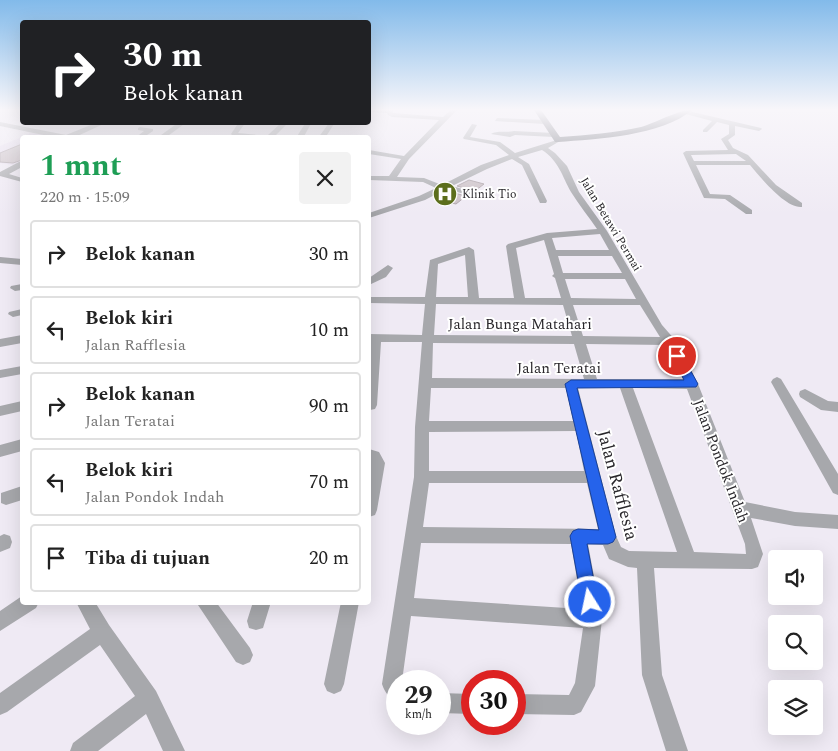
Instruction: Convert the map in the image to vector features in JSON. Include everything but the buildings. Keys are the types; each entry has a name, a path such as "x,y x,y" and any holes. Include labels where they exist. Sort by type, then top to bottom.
{"street":[{"path":"392,178 406,158 419,145"},
{"path":"500,145 524,164 543,201"},
{"path":"371,215 422,198 484,167 513,156 543,148 547,145"},
{"path":"730,145 736,152"},
{"name":"Jalan Betawi Permai","path":"543,148 553,154 563,166 574,192 603,231 658,327 670,342"},
{"path":"371,152 406,158"},
{"path":"749,212 727,197 706,194 686,153 736,152 746,156 773,186 799,205"},
{"path":"691,163 752,162"},
{"path":"20,165 2,174 20,179"},
{"path":"371,178 424,180 477,196"},
{"path":"520,302 511,246 546,236 603,231"},
{"path":"546,236 592,384"},
{"path":"394,670 422,478 422,427 433,262 469,250 474,300"},
{"path":"551,253 614,253"},
{"path":"0,260 20,262"},
{"path":"371,281 382,275 388,268"},
{"path":"557,276 628,276"},
{"path":"371,300 643,302"},
{"path":"371,372 372,338"},
{"name":"Jalan Bunga Matahari","path":"372,338 670,342"},
{"path":"0,343 20,339"},
{"name":"Jalan Pondok Indah","path":"670,342 692,384 753,544 755,554"},
{"path":"0,374 20,370"},
{"path":"777,382 838,488"},
{"name":"Jalan Teratai","path":"425,383 692,384"},
{"name":"Jalan Rafflesia","path":"571,384 608,537 612,548 622,558 748,562 754,558 755,554"},
{"path":"625,385 689,561"},
{"path":"804,394 826,406 838,407"},
{"path":"0,411 20,406"},
{"path":"422,427 581,426"},
{"path":"0,451 20,446"},
{"path":"371,455 374,456 378,463 371,500"},
{"path":"422,478 594,476"},
{"path":"6,498 20,494"},
{"path":"738,508 795,519 838,522"},
{"path":"414,535 608,537"},
{"path":"526,704 574,705 585,686 593,619 578,536"},
{"path":"645,560 652,675 677,751"},
{"path":"0,622 26,605"},
{"path":"87,605 102,632 150,698 174,751"},
{"path":"207,605 243,655"},
{"path":"256,621 261,605"},
{"path":"334,684 349,605"},
{"path":"402,606 593,619"},
{"path":"0,705 102,632"},
{"path":"81,751 150,698"}],"shaded area":[{"path":"20,145 20,165 0,163 0,146"}],"place":[{"name":"Klinik Tio","path":"445,194"}],"route":[{"path":"590,602 578,536 608,537 571,384 692,384 677,356"}]}
